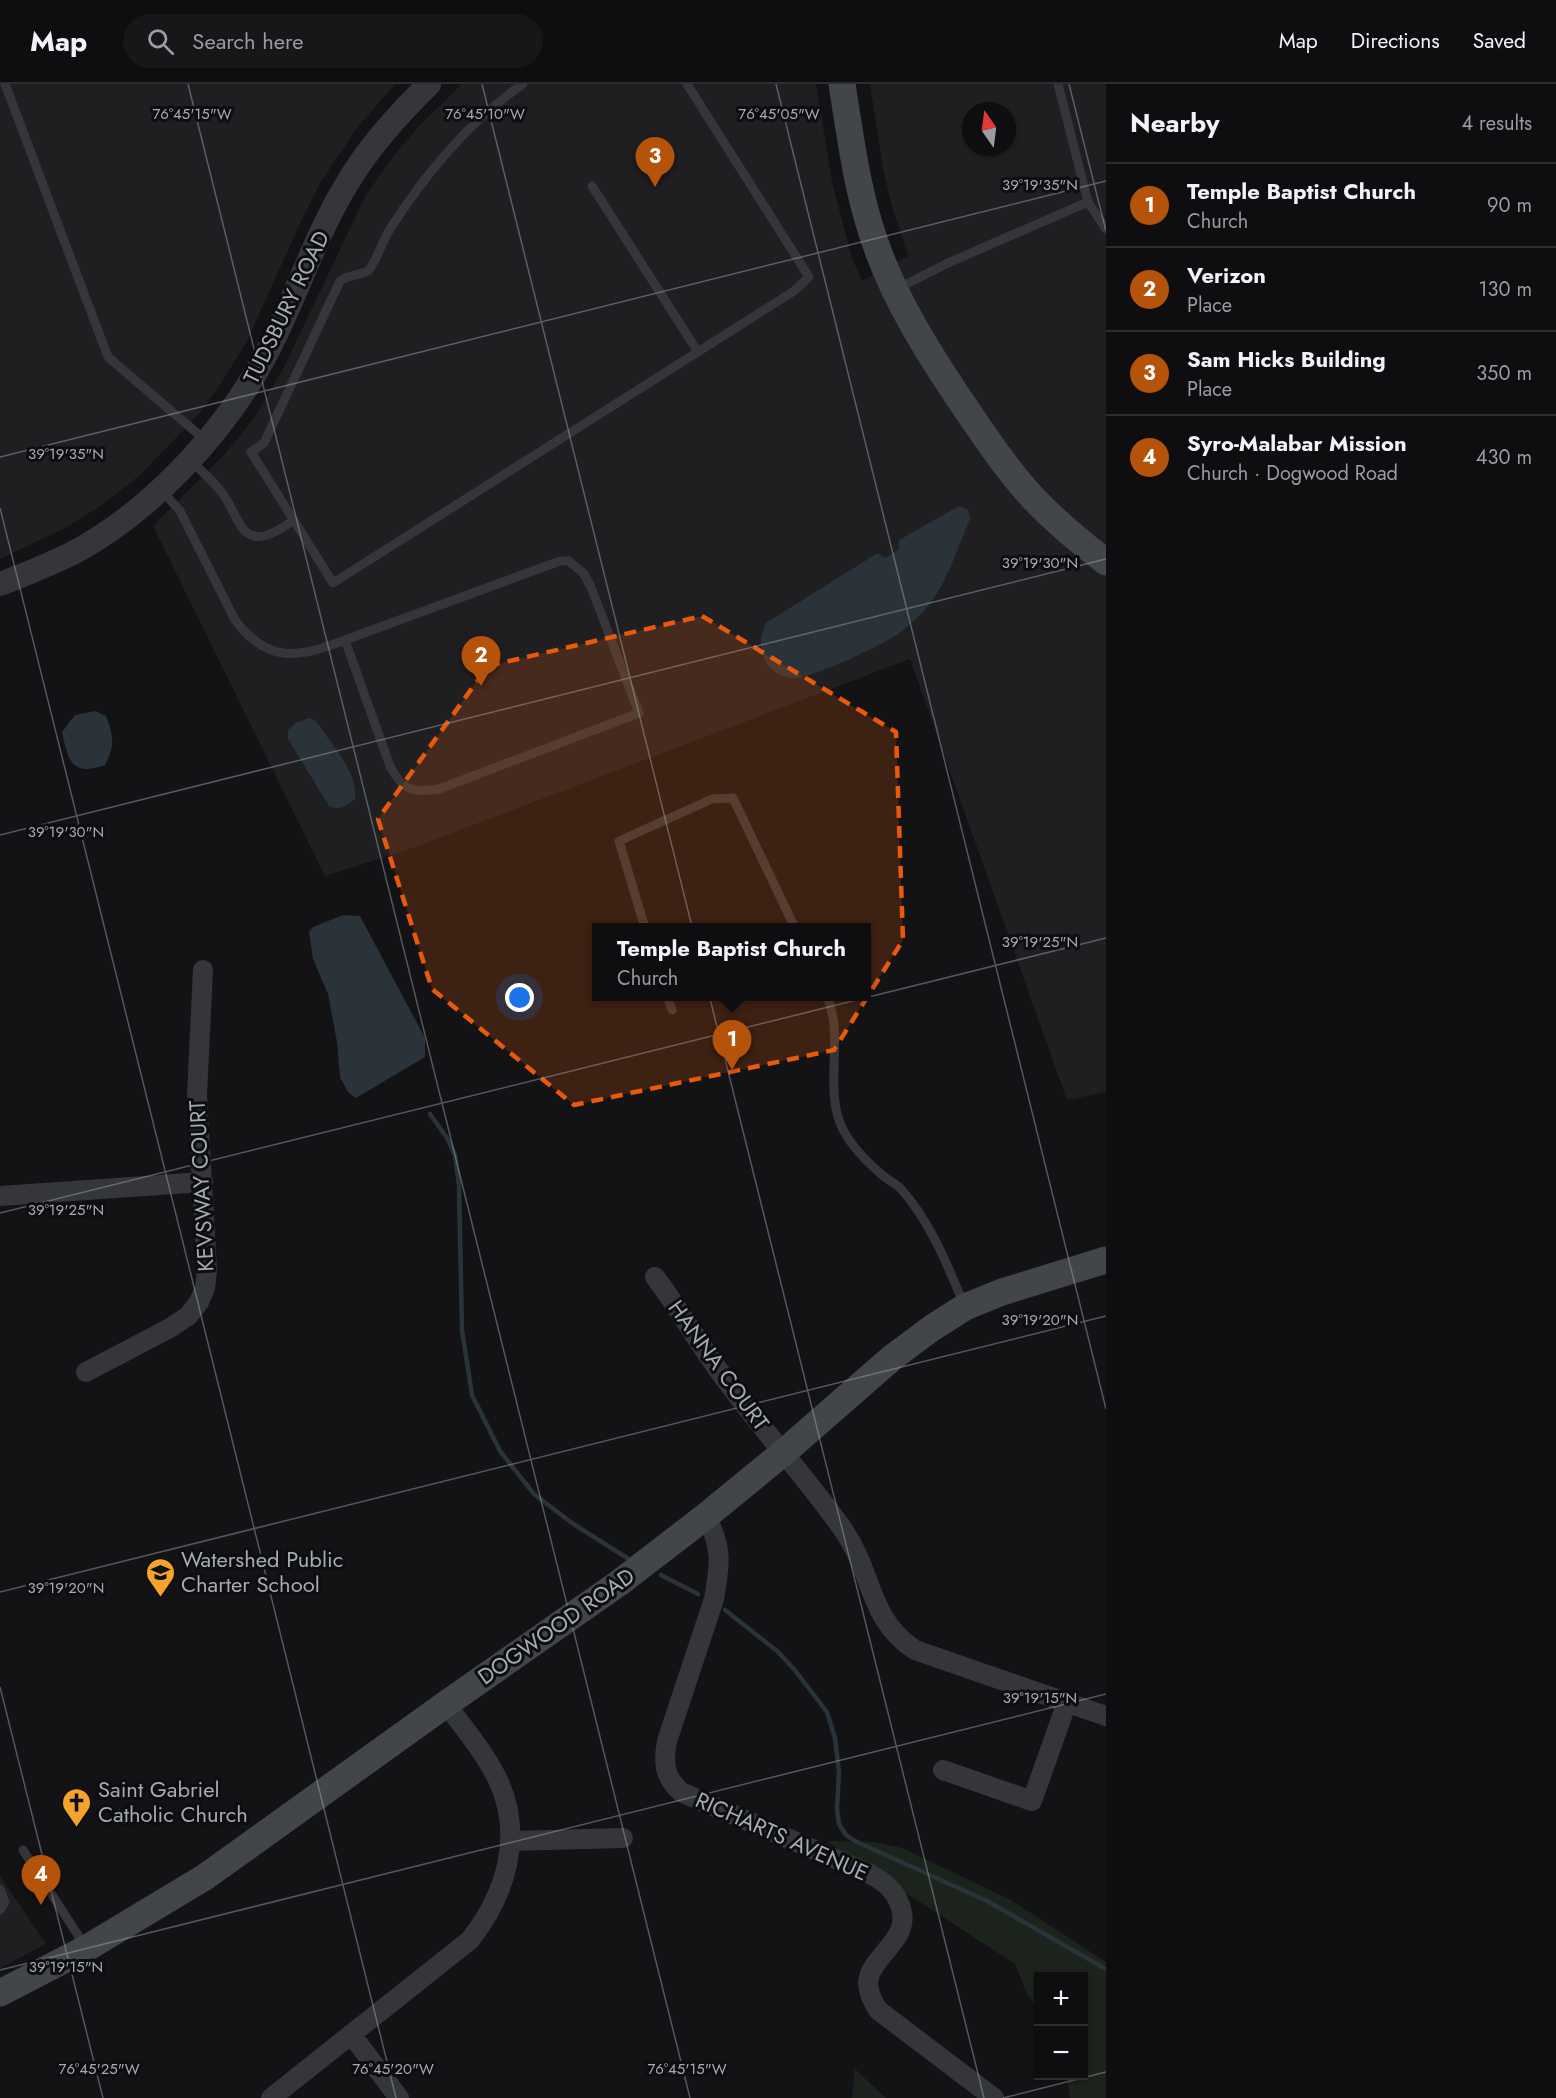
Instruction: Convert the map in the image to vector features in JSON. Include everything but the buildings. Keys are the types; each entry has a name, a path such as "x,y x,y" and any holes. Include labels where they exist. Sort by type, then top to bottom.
{"main road":[{"path":"842,84 857,176 879,253 894,290 917,332 1008,468 1034,499 1067,531 1106,562"},
{"name":"DOGWOOD ROAD","path":"0,1993 87,1948 205,1877 619,1583 706,1516 783,1453 893,1357 932,1328 965,1307 1032,1282 1106,1260"}],"street":[{"name":"TUDSBURY ROAD","path":"0,584 73,553 111,528 160,489 207,442 226,418 264,359 323,230 348,182 382,135 429,84"},
{"name":"KEVSWAY COURT","path":"86,1372 170,1328 188,1316 199,1302 205,1288 207,1270 197,1095 203,970"},
{"path":"1,1190 203,1182"},
{"name":"HANNA COURT","path":"655,1277 724,1379 849,1540 864,1567 880,1614 889,1628 902,1641 915,1650 1106,1716"},
{"name":"RICHARTS AVENUE","path":"706,1516 716,1535 719,1551 718,1575 714,1599 667,1741 664,1759 666,1773 671,1784 681,1792 860,1869 885,1882 900,1904 903,1916 900,1932 873,1969 868,1983 871,1998 878,2010 994,2098"},
{"path":"944,1770 1032,1801 1067,1702"},
{"path":"271,2098 470,1940 498,1899 511,1841 509,1819 499,1781 446,1704"},
{"path":"511,1841 623,1838"},
{"path":"351,2034 399,2098"}],"lane":[{"path":"5,84 108,357 207,442"},
{"path":"523,84 475,123 444,154 388,232 369,270 344,278 336,286 264,443 251,452 333,583 794,291 809,277 687,84"},
{"path":"1058,84 1088,202 1106,229"},
{"path":"592,186 698,352"},
{"path":"894,290 948,263 1088,202"},
{"path":"190,460 225,496 243,530 251,535 262,537 294,520"},
{"path":"160,489 180,511 235,620 245,633 258,644 272,651 288,654 301,654 345,640 560,561 569,561 584,574 591,586 639,713 439,789 420,792 400,784 390,766 345,640"},
{"path":"644,923 619,841 712,799 732,798 793,923"},
{"path":"669,1001 672,1010"},
{"path":"828,1001 833,1025 833,1079 841,1124 864,1157 878,1172 900,1188 917,1210 950,1270 965,1307"},
{"path":"23,1850 87,1948"},
{"path":"0,1889 5,1902 0,1910"}],"highlighted area":[{"path":"702,616 896,732 903,940 834,1050 574,1105 432,989 378,819 488,666"}],"shaded area":[{"path":"0,84 395,84 357,128 320,183 247,341 200,413 139,476 96,509 63,529 0,559"},
{"path":"462,84 816,84 832,182 852,258 862,281 908,256 883,169 870,84 1106,84 1106,1092 1067,1100 910,659 410,849 325,876 153,526 224,455 256,415 284,367 366,195 392,158 418,127"},
{"path":"959,506 968,510 970,519 949,570 928,606 903,630 830,668 802,677 784,677 768,665 762,652 761,642 766,623 876,554 886,558 899,549 899,540"},
{"path":"95,711 106,716 112,735 112,746 105,765 85,769 73,764 69,758 62,732 75,715"},
{"path":"309,718 316,721 336,748 353,779 355,799 343,807 329,806 288,739 288,730 296,723"},
{"path":"343,915 360,916 425,1038 425,1057 356,1098 348,1092 340,1077 337,1042 328,994 313,959 309,932 313,927"},
{"path":"826,1841 875,1842 902,1848 1011,1900 1106,1962 1106,2098 1070,2098 1068,2080 1088,2080 1088,1972 1034,1972 1034,2003 1028,1995 1015,1964"},
{"path":"0,1876 46,1944 0,1968"},
{"path":"855,2069 886,2098 852,2098"}],"waterway":[{"path":"430,1114 447,1138 455,1155 459,1185 462,1330 472,1395 500,1451 534,1494 572,1523 627,1558"},
{"path":"661,1575 698,1594"},
{"path":"725,1610 777,1651 827,1712 835,1738 839,1772 837,1809 839,1824 846,1835 987,1901 1106,1969"}],"place":[{"name":"Sam Hicks Building","path":"655,187"},
{"name":"Verizon","path":"481,686"},
{"name":"Temple Baptist Church","path":"732,1070"},
{"name":"Watershed Public Charter School","path":"160,1598"},
{"name":"Saint Gabriel Catholic Church","path":"77,1828"},
{"name":"Syro-Malabar Mission","path":"41,1905"}]}
